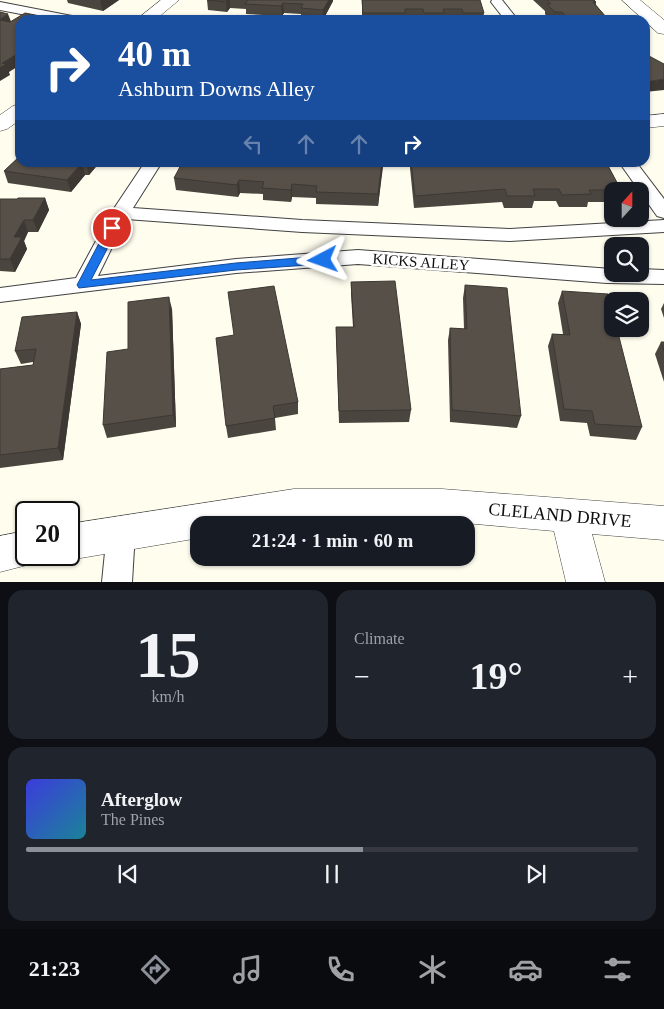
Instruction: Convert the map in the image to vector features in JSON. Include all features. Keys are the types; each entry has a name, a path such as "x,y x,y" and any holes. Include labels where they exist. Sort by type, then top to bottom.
{"street":[{"path":"151,15 171,0"},
{"path":"630,0 647,15"},
{"path":"650,18 664,30"},
{"path":"0,125 15,114"},
{"path":"650,121 664,120"},
{"name":"CLELAND DRIVE","path":"80,540 294,505 442,504 664,523"},
{"path":"570,516 586,582"},
{"path":"0,554 15,551"}],"lane":[{"path":"497,2 508,15"},
{"path":"0,6 46,15"},
{"path":"83,285 120,213 151,167"},
{"path":"631,167 664,212"},
{"path":"120,213 302,226 510,235 664,226"},
{"name":"KICKS ALLEY","path":"0,295 236,266 358,257 607,276 664,277"},
{"path":"117,582 121,532"}],"building":[{"path":"207,0 227,0 226,2"},
{"path":"248,0 329,0 323,10 301,8 303,4 283,3 281,6 245,4"},
{"path":"362,0 480,0 484,13 463,13 462,9 443,9 444,13 424,13 423,9 405,9 405,13 363,13"},
{"path":"547,0 594,0 596,2 593,2 604,15 565,15 562,12 555,12 547,4 551,4"},
{"path":"0,12 8,14 0,19"},
{"path":"15,19 15,55 2,63 6,64 0,68 0,20 10,22"},
{"path":"650,57 664,64 664,79 650,81"},
{"path":"15,161 15,167 78,167 67,180 4,171"},
{"path":"180,167 381,167 378,194 316,192 317,186 292,184 291,190 262,188 264,182 239,180 237,185 174,178"},
{"path":"412,167 609,167 617,182 604,182 604,190 589,190 591,194 562,195 559,189 533,189 535,196 507,196 505,189 415,196"},
{"path":"45,198 33,220 24,220 14,237 22,237 10,259 0,259 0,199"},
{"path":"395,281 411,410 339,411 336,327 354,327 351,282"},
{"path":"465,285 507,288 521,416 452,410 450,328 467,329"},
{"path":"274,286 298,402 273,406 275,418 226,426 216,338 234,335 228,292"},
{"path":"562,291 604,294 604,337 619,337 642,427 595,424 592,411 564,409 552,334 570,335"},
{"path":"169,297 173,415 103,425 107,352 128,349 128,302"},
{"path":"77,312 58,448 0,455 0,369 33,365 36,349 15,351 22,317"}],"route":[{"path":"112,228 83,285 236,266 323,260"}]}
